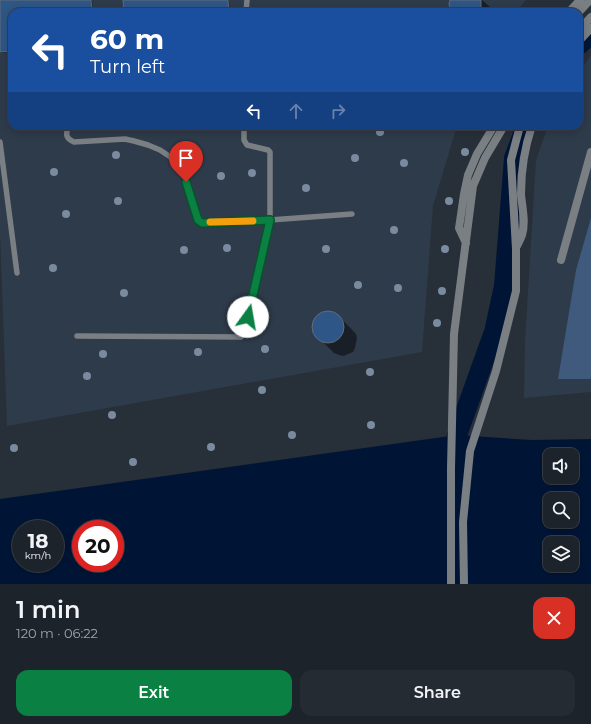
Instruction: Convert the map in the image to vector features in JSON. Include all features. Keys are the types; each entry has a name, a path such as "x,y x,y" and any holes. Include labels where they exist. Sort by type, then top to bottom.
{"street":[{"path":"573,8 580,0"},
{"path":"583,8 590,0"},
{"path":"583,26 591,17"},
{"path":"583,37 591,28"},
{"path":"466,244 459,228 468,175 477,154 492,130"},
{"path":"451,584 451,468 454,334 473,186 485,158 502,130"},
{"path":"464,584 463,522 470,451 496,371 516,291 516,249 511,160 519,130"},
{"path":"516,249 523,234 524,217 522,171 526,143 531,130"},
{"path":"561,260 591,152"}],"lane":[{"path":"67,130 67,137 69,140 74,142 125,139 148,145 169,156 182,169 198,220 202,223 352,214"},
{"path":"77,336 243,336 270,220 270,151 247,145 244,140 244,130"},
{"path":"0,142 17,273"}],"shaded area":[{"path":"0,0 526,0 519,8 8,8 8,130 456,130 433,206 422,352 7,426 0,235"},
{"path":"591,55 591,392 524,398 525,341 536,160 547,130 583,130 583,66"},
{"path":"591,218 591,379 558,379 576,270"},
{"path":"457,435 532,440 591,439 591,584 0,584 0,499"}],"building":[{"path":"0,0 91,0 92,8 8,8 8,51 0,52"},
{"path":"123,0 228,0 229,8 124,8"},
{"path":"450,0 481,0 481,8 450,8"},
{"path":"325,311 331,311 341,318 344,327 343,333 337,340 331,343 325,343 315,336 312,330 312,324 319,314"}],"waterway":[{"path":"583,41 591,34"},
{"path":"457,435 494,332 504,286 514,158 524,130"}],"slow traffic":[{"path":"210,222 253,221"}],"route":[{"path":"186,182 199,222 270,220 248,317"}]}
